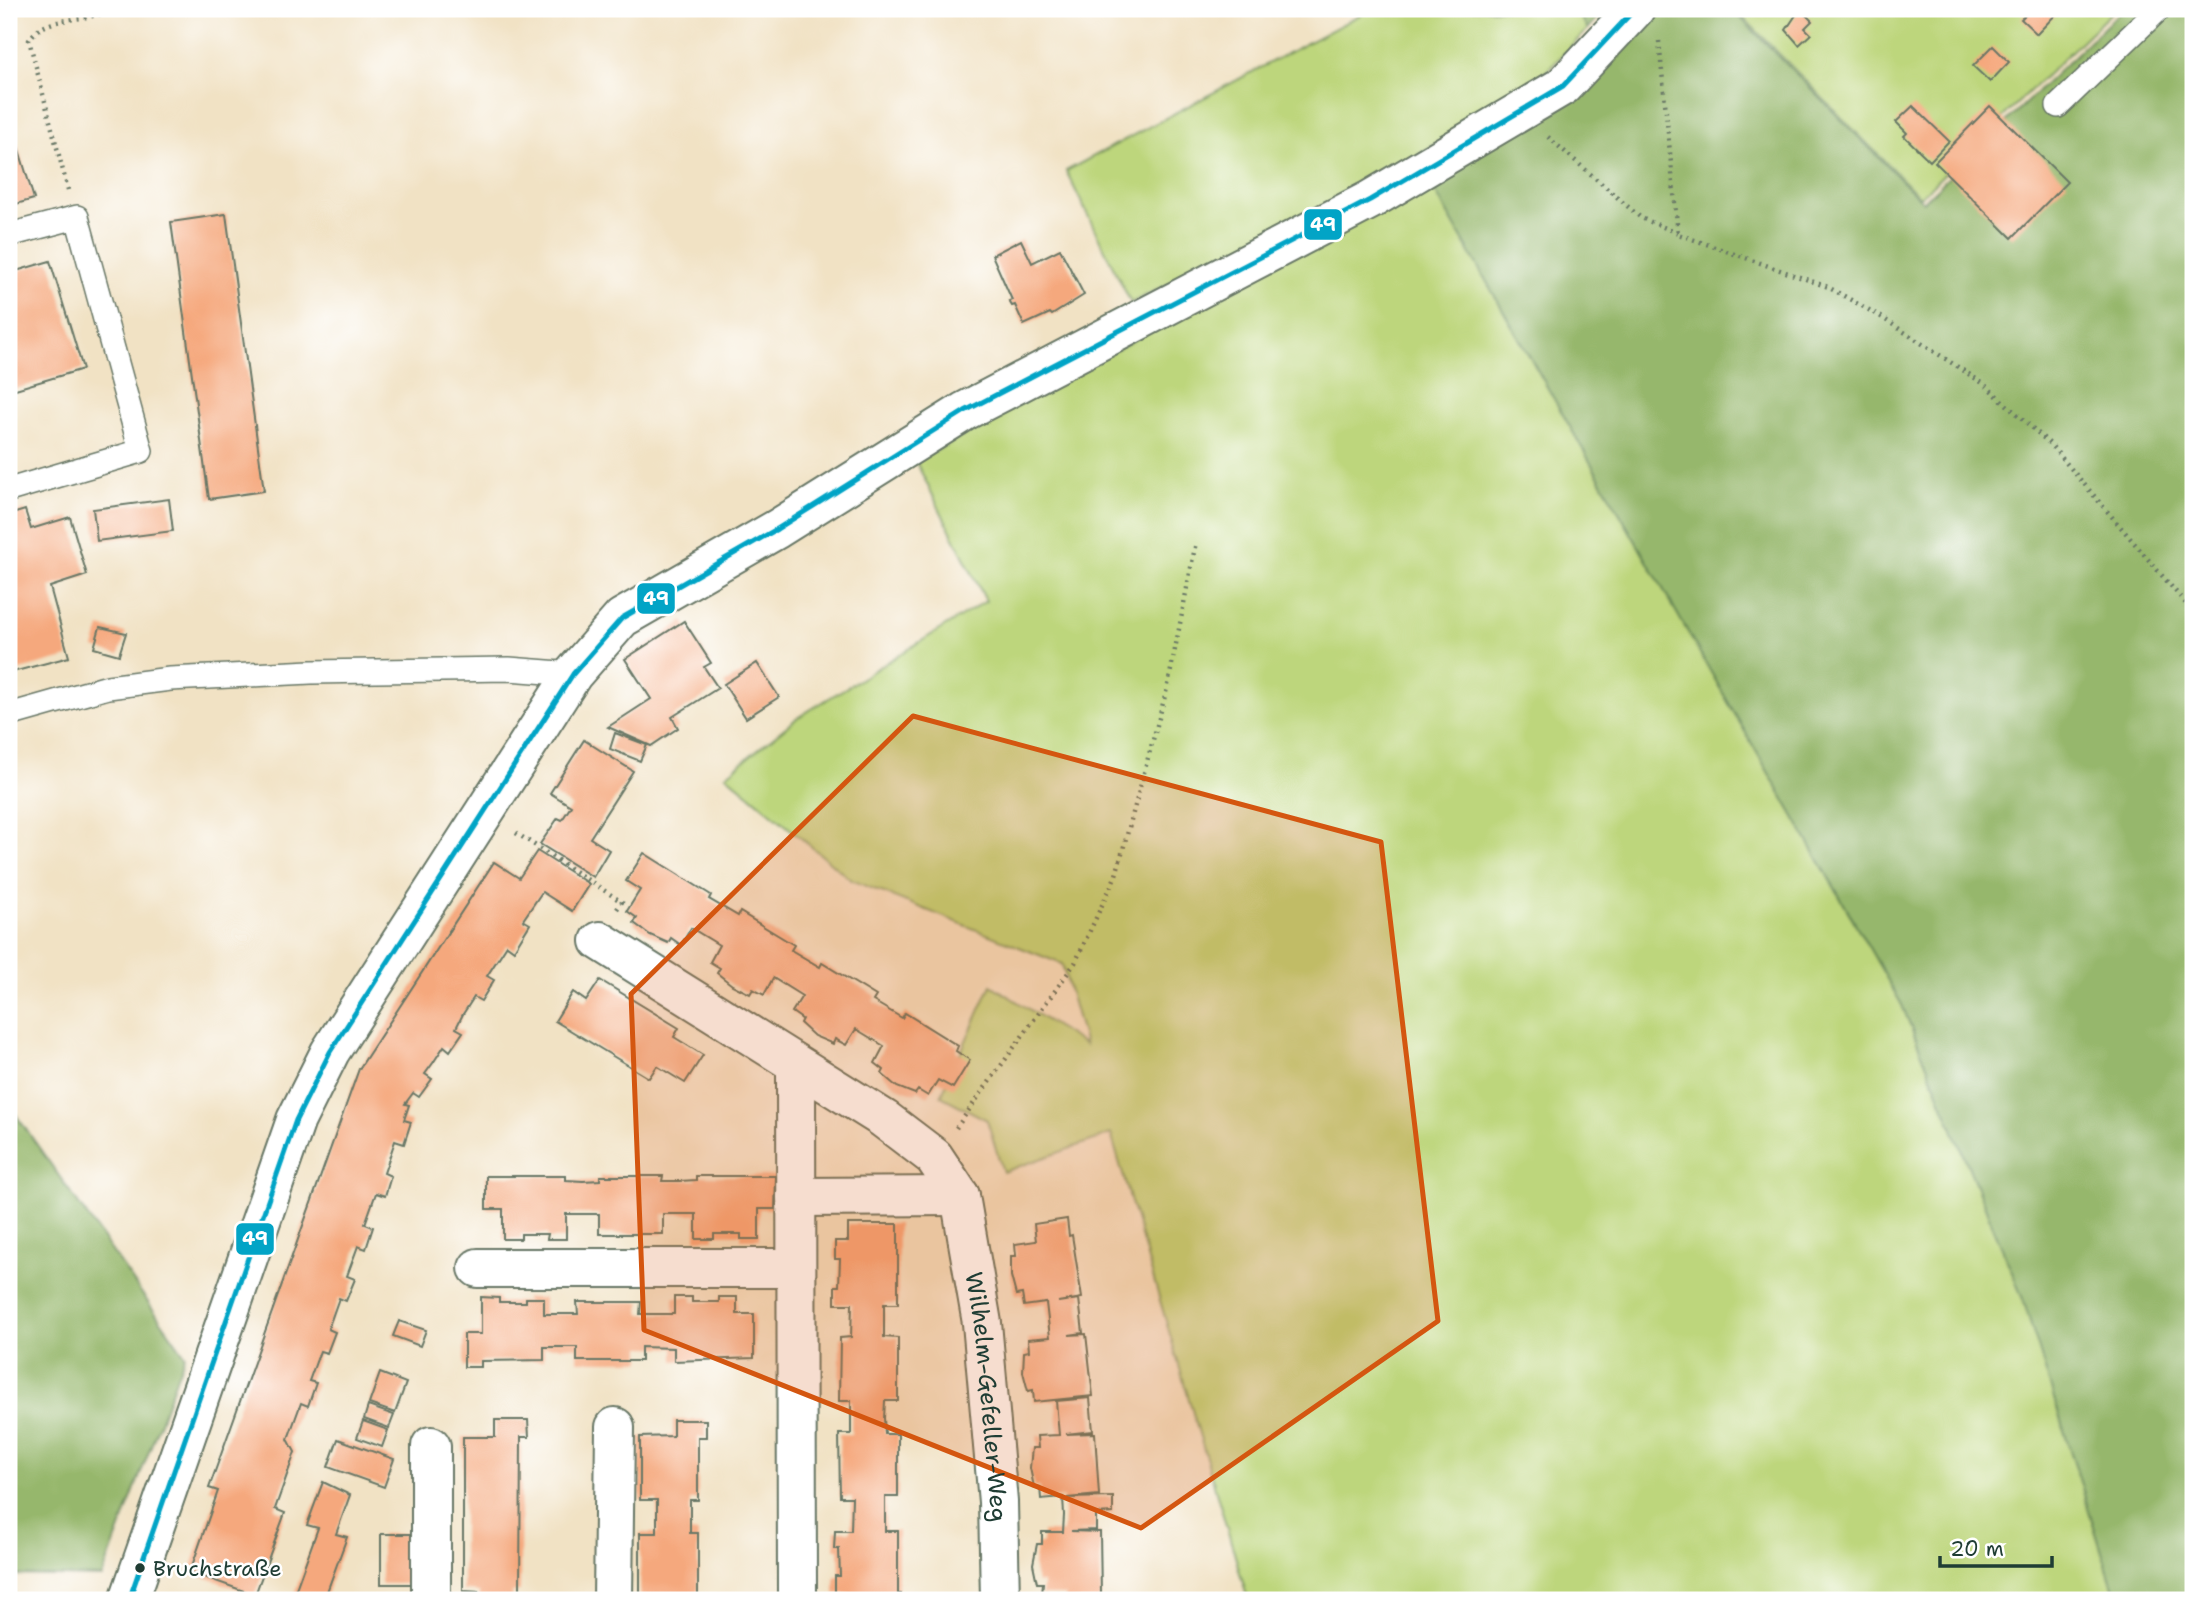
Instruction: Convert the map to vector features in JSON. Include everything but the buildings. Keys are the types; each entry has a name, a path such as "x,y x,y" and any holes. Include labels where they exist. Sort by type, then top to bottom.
{"street":[{"path":"129,1600 296,1120 330,1052 573,674 622,618 778,529 965,411 1370,200 1563,86 1647,21"},
{"name":"Wilhelm-Gefeller-Weg","path":"600,941 884,1119 934,1157 960,1196 983,1337 998,1502 1000,1600"},
{"path":"796,1065 797,1600"},
{"path":"796,1197 960,1196"},
{"path":"478,1268 796,1268"},
{"path":"613,1600 615,1427"},
{"path":"431,1446 431,1600"}],"lane":[{"path":"2058,106 2159,9"},
{"path":"9,235 77,217 141,450 9,490"},
{"path":"9,715 108,687 170,679 311,672 509,669 573,674"}],"path":[{"path":"77,217 60,167 29,40 35,31 47,24 103,14 111,9"},
{"path":"1647,21 1678,234"},
{"path":"1521,111 1573,162 1641,218 1678,234 1828,287 1878,315 1984,384 2050,444 2193,612"},
{"path":"934,1157 1075,963 1116,875 1168,685 1196,542"},
{"path":"486,813 622,902 600,941"}],"highlighted area":[{"path":"913,716 1381,842 1438,1321 1141,1528 644,1330 631,994"}],"green space":[{"path":"1371,9 1576,9 1588,29 1541,77 1394,170 1131,303 1066,171"},
{"path":"1576,9 1606,9 1588,29"},
{"path":"1638,9 1732,9 1923,202 2123,9 2193,9 2193,1600 2117,1600 2023,1299 1902,1005 1426,176"},
{"path":"1735,9 2115,9 1920,197"},
{"path":"1426,176 1902,1005 2023,1299 2117,1600 1248,1600 1111,1134 1003,1172 987,1120 941,1096 991,985 1085,1045 1062,964 851,880 726,775 797,718 986,601 916,462"},
{"path":"9,1105 185,1355 102,1577 9,1575"}],"transit line":[{"name":"49","path":"129,1600 296,1120 330,1052 573,674 622,618 777,529 965,411 1370,200 1563,86 1635,9"}],"place":[{"name":"Bruchstraße","path":"140,1568"}]}
